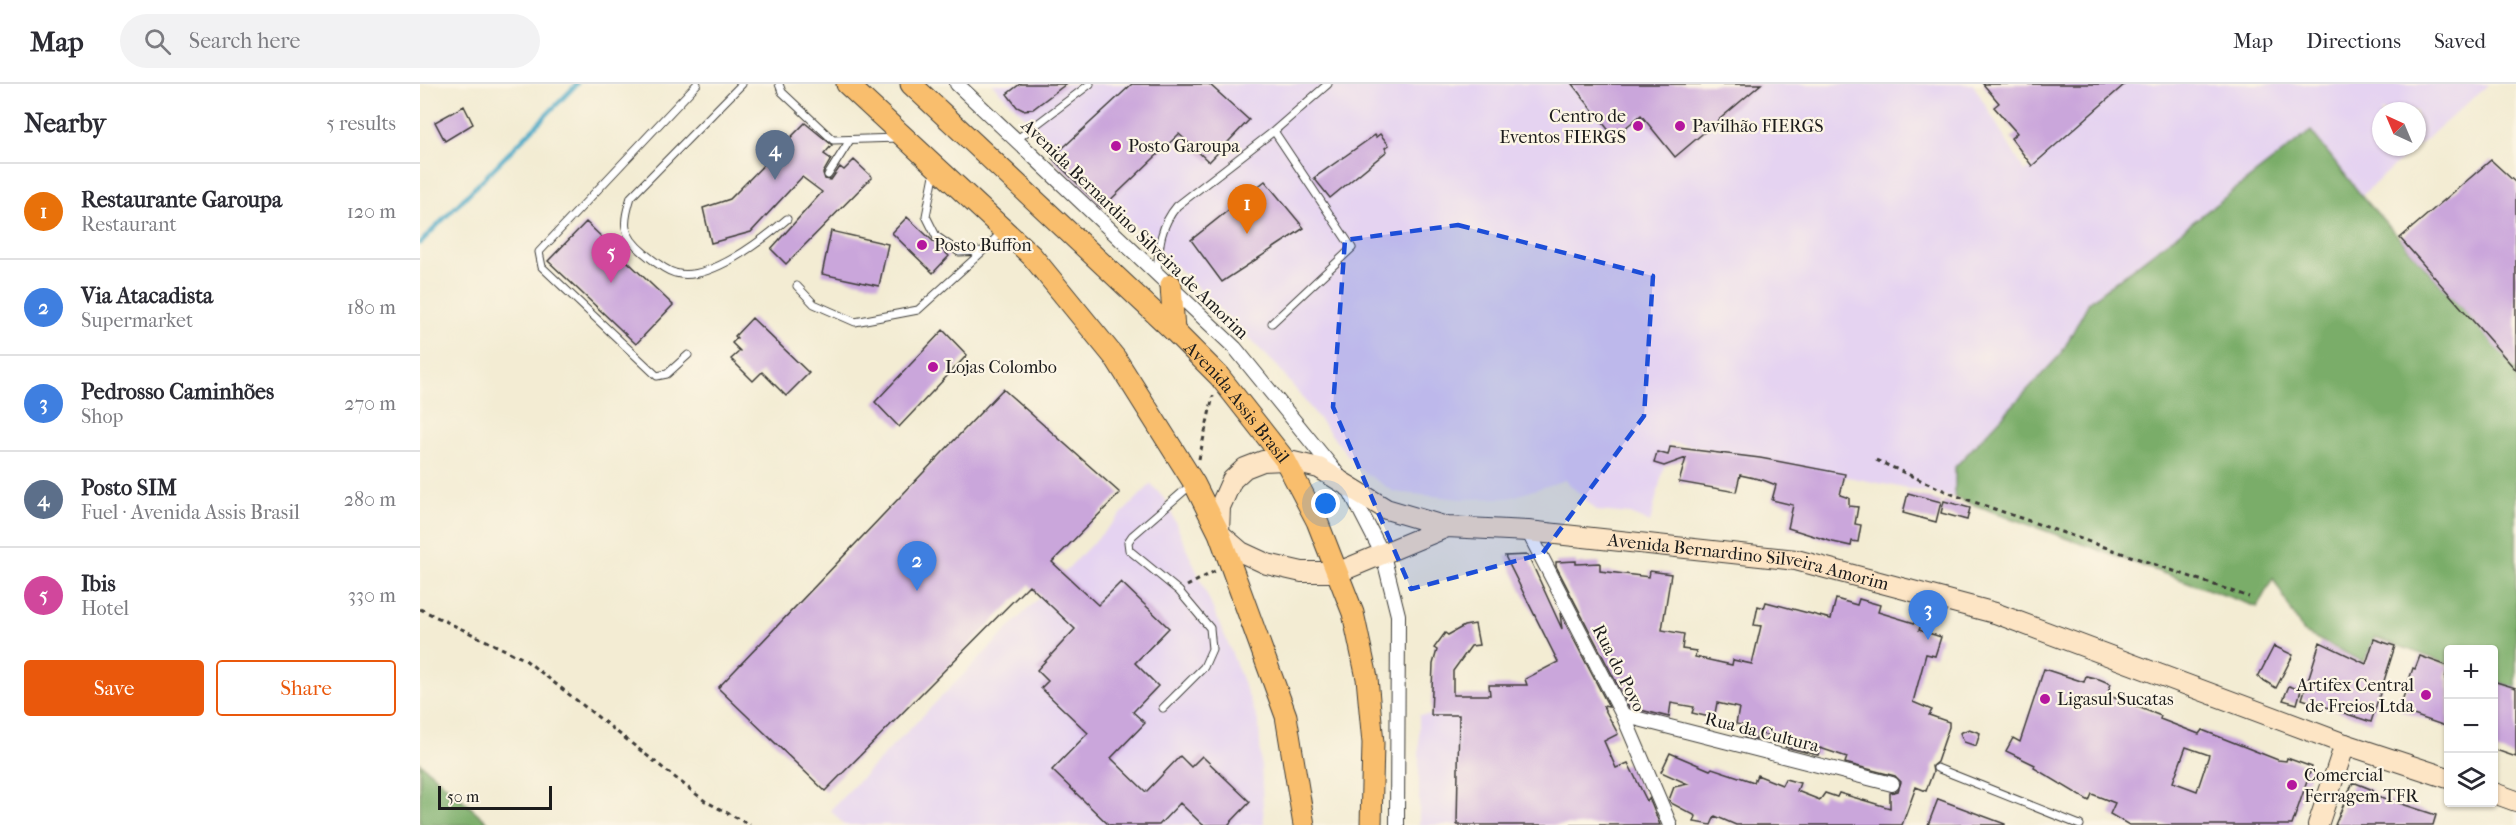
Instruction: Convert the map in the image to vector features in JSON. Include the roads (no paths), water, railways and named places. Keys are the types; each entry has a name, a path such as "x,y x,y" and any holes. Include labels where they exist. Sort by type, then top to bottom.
{"main road":[{"path":"847,84 1032,256 1116,359 1194,483 1219,533 1286,716 1304,825"},
{"name":"Avenida Assis Brasil","path":"912,84 1219,376 1285,460 1317,521 1339,572 1353,613 1367,678 1373,743 1371,825"},
{"path":"1164,278 1174,331"},
{"name":"Avenida Bernardino Silveira Amorim","path":"1448,527 1339,572 1302,572 1267,564 1241,552 1219,533 1220,507 1232,480 1245,468 1263,461 1285,460 1319,468 1386,509 1448,527 1528,531 1796,560 1995,613 2345,744 2444,777"},
{"path":"2318,825 2345,744"},
{"path":"2498,795 2516,801"}],"street":[{"name":"Avenida Bernardino Silveira de Amorim","path":"957,84 1164,278 1235,348 1348,487 1383,555 1398,615 1397,825"},
{"name":"Rua do Povo","path":"1528,531 1623,715 1670,825"},
{"name":"Rua da Cultura","path":"1623,715 1892,784"}],"lane":[{"path":"688,355 667,374 657,376 543,267 539,252 697,84"},
{"path":"742,84 631,197 623,221 627,234 642,251 672,273 687,276 724,263 760,243 787,219"},
{"path":"779,84 790,100 833,140 905,138"},
{"path":"1016,140 1090,84"},
{"path":"1164,278 1161,232 1166,219 1177,206 1274,131 1328,84"},
{"path":"1272,323 1352,248 1274,131"},
{"path":"828,175 850,140"},
{"path":"935,166 926,216 936,236 959,252 983,251"},
{"path":"797,286 814,304 855,322 918,310 1004,230"},
{"path":"1163,708 1204,667 1212,649 1210,628 1179,591 1129,550 1128,542 1132,536 1194,483"},
{"path":"1937,768 2080,825"}],"waterway":[{"path":"420,243 577,84"}],"place":[{"name":"Centro de Eventos FIERGS","path":"1638,126"},
{"name":"Pavilhão FIERGS","path":"1680,126"},
{"name":"Posto Garoupa","path":"1116,146"},
{"name":"Posto SIM","path":"775,180"},
{"name":"Restaurante Garoupa","path":"1247,234"},
{"name":"Posto Buffon","path":"922,245"},
{"name":"Ibis","path":"611,283"},
{"name":"Lojas Colombo","path":"933,367"},
{"name":"Via Atacadista","path":"917,591"},
{"name":"Pedrosso Caminhões","path":"1928,640"},
{"name":"Artifex Central de Freios Ltda","path":"2426,695"},
{"name":"Ligasul Sucatas","path":"2045,699"},
{"name":"Comercial Ferragem TFR","path":"2292,785"}]}
